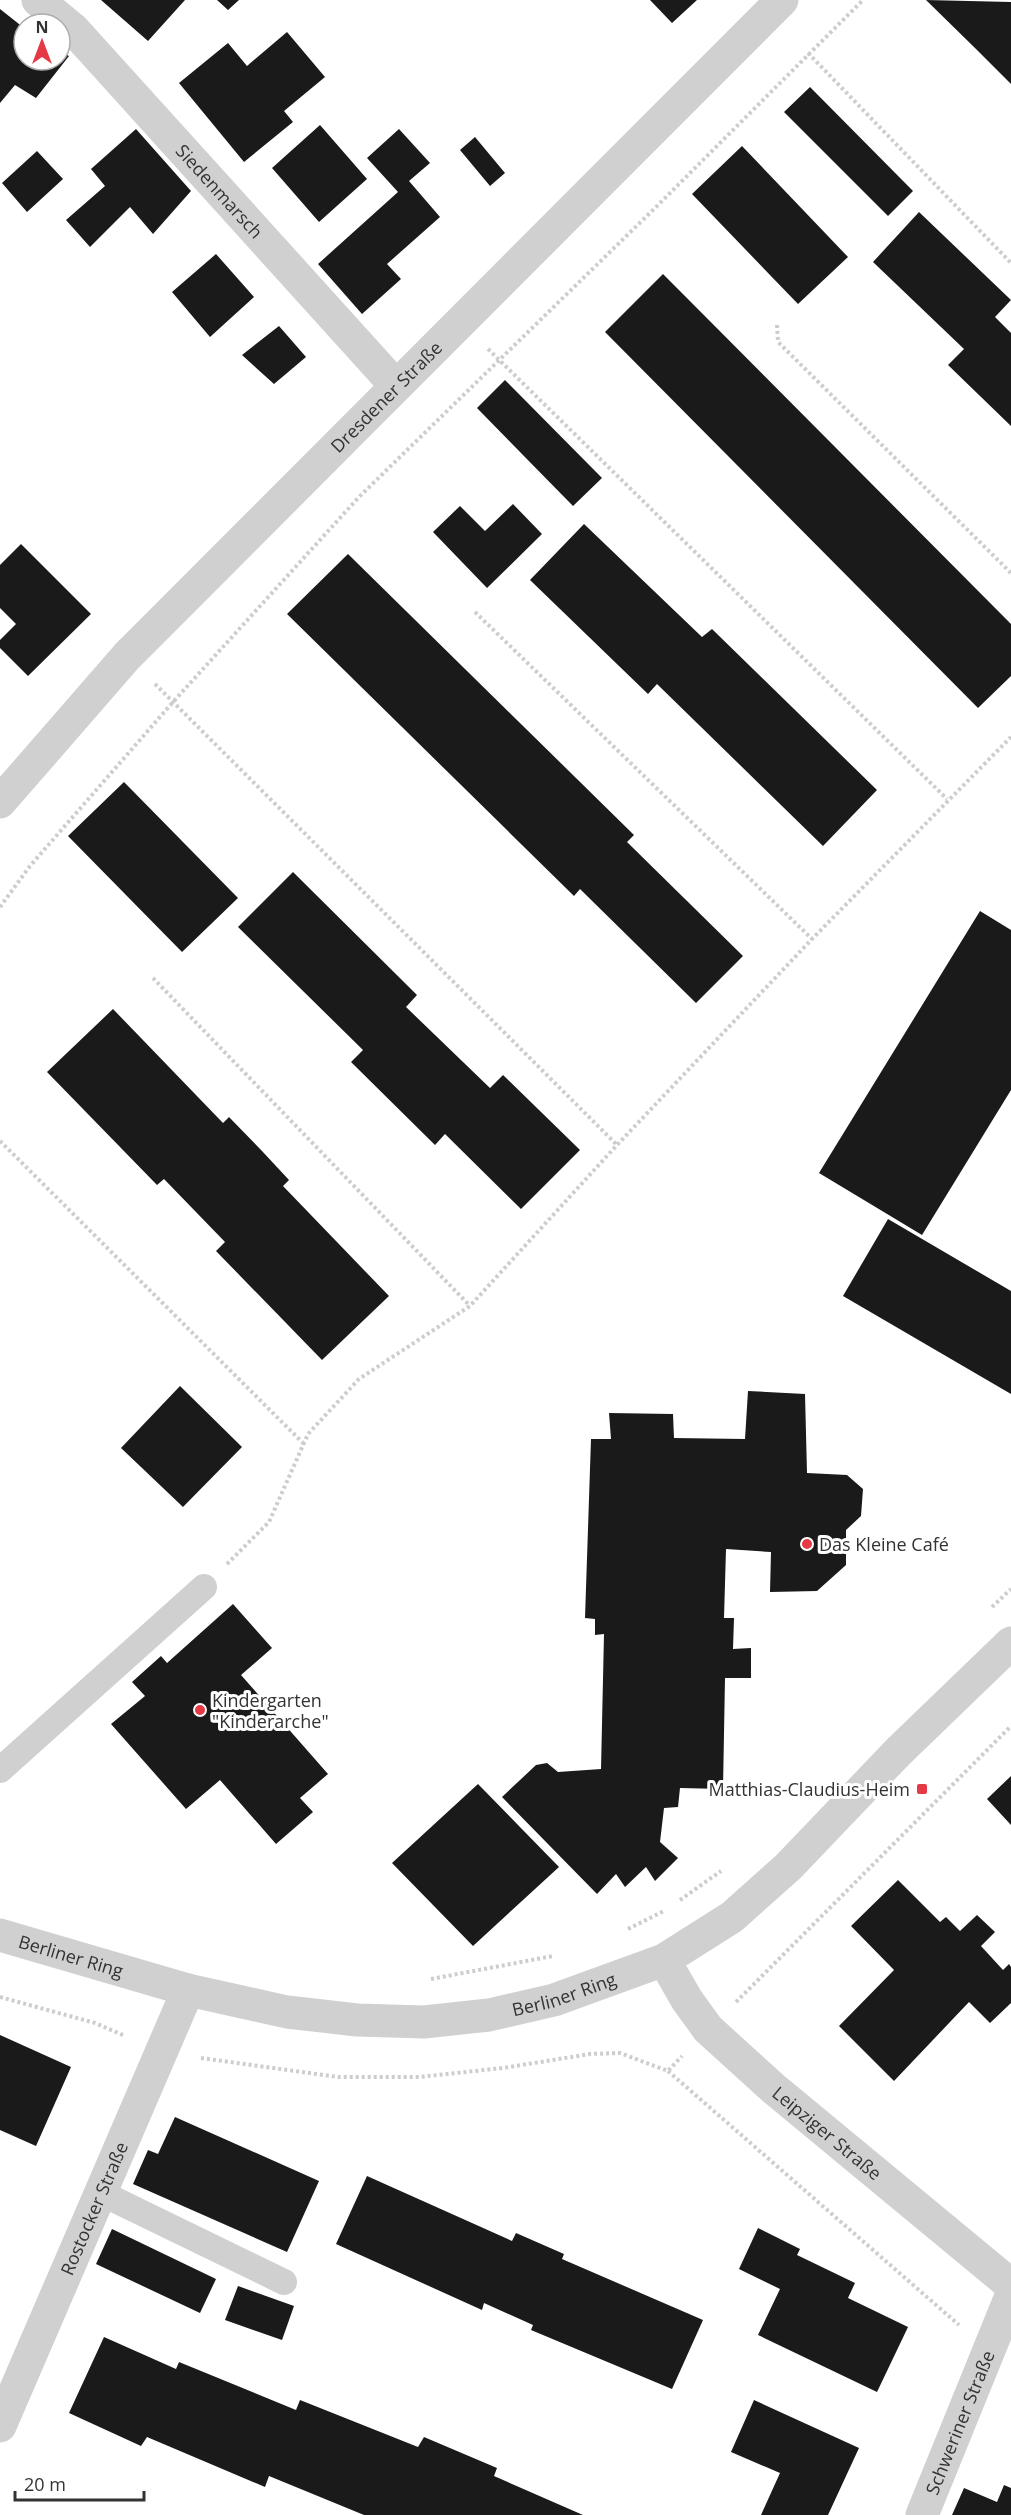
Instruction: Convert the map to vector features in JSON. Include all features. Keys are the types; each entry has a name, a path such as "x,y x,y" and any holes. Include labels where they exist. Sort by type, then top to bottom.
{"street":[{"name":"Siedenmarsch","path":"38,0 74,30 396,386"},
{"name":"Dresdener Straße","path":"0,802 127,656 782,0"},
{"name":"Berliner Ring","path":"0,1935 188,1990 287,2012 357,2020 424,2022 489,2015 554,2000 664,1960 732,1917 788,1867 897,1752 1011,1643"},
{"name":"Leipziger Straße","path":"664,1960 687,2000 708,2029 773,2088 1011,2285"},
{"name":"Rostocker Straße","path":"0,2426 188,1990"},
{"name":"Schweriner Straße","path":"922,2515 1011,2296"}],"lane":[{"path":"0,1770 204,1587"},
{"path":"101,2193 284,2282"}],"path":[{"path":"0,907 30,866 173,702 359,497 862,0"},
{"path":"807,53 1011,263"},
{"path":"459,321 947,799"},
{"path":"777,325 778,342 1011,573"},
{"path":"475,612 812,939"},
{"path":"127,656 617,1145"},
{"path":"204,1587 269,1522 308,1434 359,1379 470,1306 617,1145 812,939 947,799 1011,737"},
{"path":"153,978 470,1306"},
{"path":"0,1141 304,1444"},
{"path":"986,1613 1011,1589"},
{"path":"708,2029 1011,1726"},
{"path":"678,1902 722,1870"},
{"path":"617,1934 669,1908"},
{"path":"422,1980 524,1963 555,1955"},
{"path":"668,2071 989,2351"}],"building":[{"path":"101,0 185,0 148,41"},
{"path":"217,0 239,0 228,10"},
{"path":"650,0 697,0 672,23"},
{"path":"926,0 1011,2 1011,84 975,48"},
{"path":"0,9 12,18 12,72 56,72 36,98 15,85 0,103"},
{"path":"287,32 325,77 284,111 293,122 244,162 179,83 228,43 247,66"},
{"path":"810,87 913,191 888,216 784,112"},
{"path":"320,125 367,179 319,222 272,168"},
{"path":"136,129 191,191 153,234 130,207 90,247 66,220 105,186 91,169"},
{"path":"399,129 430,163 409,181 440,217 387,264 401,279 362,314 318,264 398,192 367,158"},
{"path":"475,137 505,173 490,186 460,150"},
{"path":"742,146 848,257 798,304 692,194"},
{"path":"37,151 63,179 27,212 2,183"},
{"path":"919,212 1011,300 995,317 1011,333 1011,426 948,365 964,349 873,262"},
{"path":"216,254 254,297 210,337 172,292"},
{"path":"663,274 1011,624 1011,676 978,708 605,332"},
{"path":"279,326 306,357 274,384 242,355"},
{"path":"505,380 602,478 573,506 477,408"},
{"path":"513,504 542,534 487,588 433,532 460,506 485,531"},
{"path":"584,524 702,637 712,629 877,790 823,846 657,684 648,694 530,580"},
{"path":"21,544 91,614 28,676 0,648 0,640 16,624 0,608 0,565"},
{"path":"348,554 634,835 627,842 743,956 696,1003 580,889 574,896 287,614"},
{"path":"124,782 238,898 182,952 68,836"},
{"path":"293,872 417,995 406,1007 490,1088 503,1075 580,1150 521,1209 445,1134 435,1145 351,1062 363,1050 238,927"},
{"path":"980,911 1011,930 1011,1090 922,1235 819,1173"},
{"path":"113,1009 223,1123 229,1117 262,1151 289,1180 283,1186 389,1296 322,1360 216,1251 225,1242 164,1179 157,1185 47,1072"},
{"path":"888,1219 1011,1291 1011,1394 843,1296"},
{"path":"180,1386 242,1447 183,1507 121,1448"},
{"path":"748,1391 805,1394 807,1473 847,1475 863,1489 861,1516 846,1530 846,1565 817,1591 770,1592 771,1552 726,1549 724,1618 734,1618 733,1649 751,1648 751,1678 725,1678 723,1789 680,1788 678,1807 664,1808 660,1842 678,1858 655,1881 646,1867 625,1887 616,1874 597,1894 502,1797 536,1765 547,1763 558,1772 601,1769 604,1634 595,1635 595,1619 585,1618 591,1439 611,1439 609,1413 673,1414 674,1438 745,1439"},
{"name":"Kindergarten \"Kinderarche\"","path":"233,1604 272,1648 241,1675 328,1774 300,1798 313,1812 276,1844 220,1780 186,1809 111,1724 145,1696 132,1682 161,1656 167,1663"},
{"path":"1011,1776 1011,1825 987,1799"},
{"path":"478,1784 559,1867 473,1946 392,1863"},
{"path":"898,1880 940,1922 946,1917 960,1931 977,1915 995,1932 981,1946 1003,1970 1009,1964 1011,1967 1011,2003 990,2023 969,2002 894,2081 839,2026 894,1970 851,1926"},
{"path":"0,2035 71,2067 36,2146 0,2130"},
{"path":"175,2117 319,2181 287,2252 133,2184 148,2150 158,2154"},
{"path":"367,2176 512,2241 516,2233 564,2254 562,2259 703,2320 672,2389 531,2330 533,2325 484,2303 482,2310 336,2244"},
{"path":"758,2228 800,2249 797,2255 855,2283 848,2298 908,2327 877,2392 758,2335 780,2289 739,2269"},
{"path":"112,2229 216,2279 200,2313 96,2264"},
{"path":"238,2286 294,2306 282,2340 225,2320"},
{"path":"104,2337 176,2369 179,2362 296,2410 300,2400 418,2447 424,2437 497,2468 494,2476 583,2515 364,2515 269,2476 265,2487 147,2437 141,2446 69,2413"},
{"path":"754,2400 859,2448 828,2515 761,2515 780,2473 731,2452"},
{"path":"1004,2485 1011,2488 1011,2515 952,2515 964,2488 997,2502"}],"place":[{"name":"Das Kleine Café","path":"807,1544"},
{"name":"Kindergarten \"Kinderarche\"","path":"200,1710"},
{"name":"Matthias-Claudius-Heim","path":"922,1789"}]}
